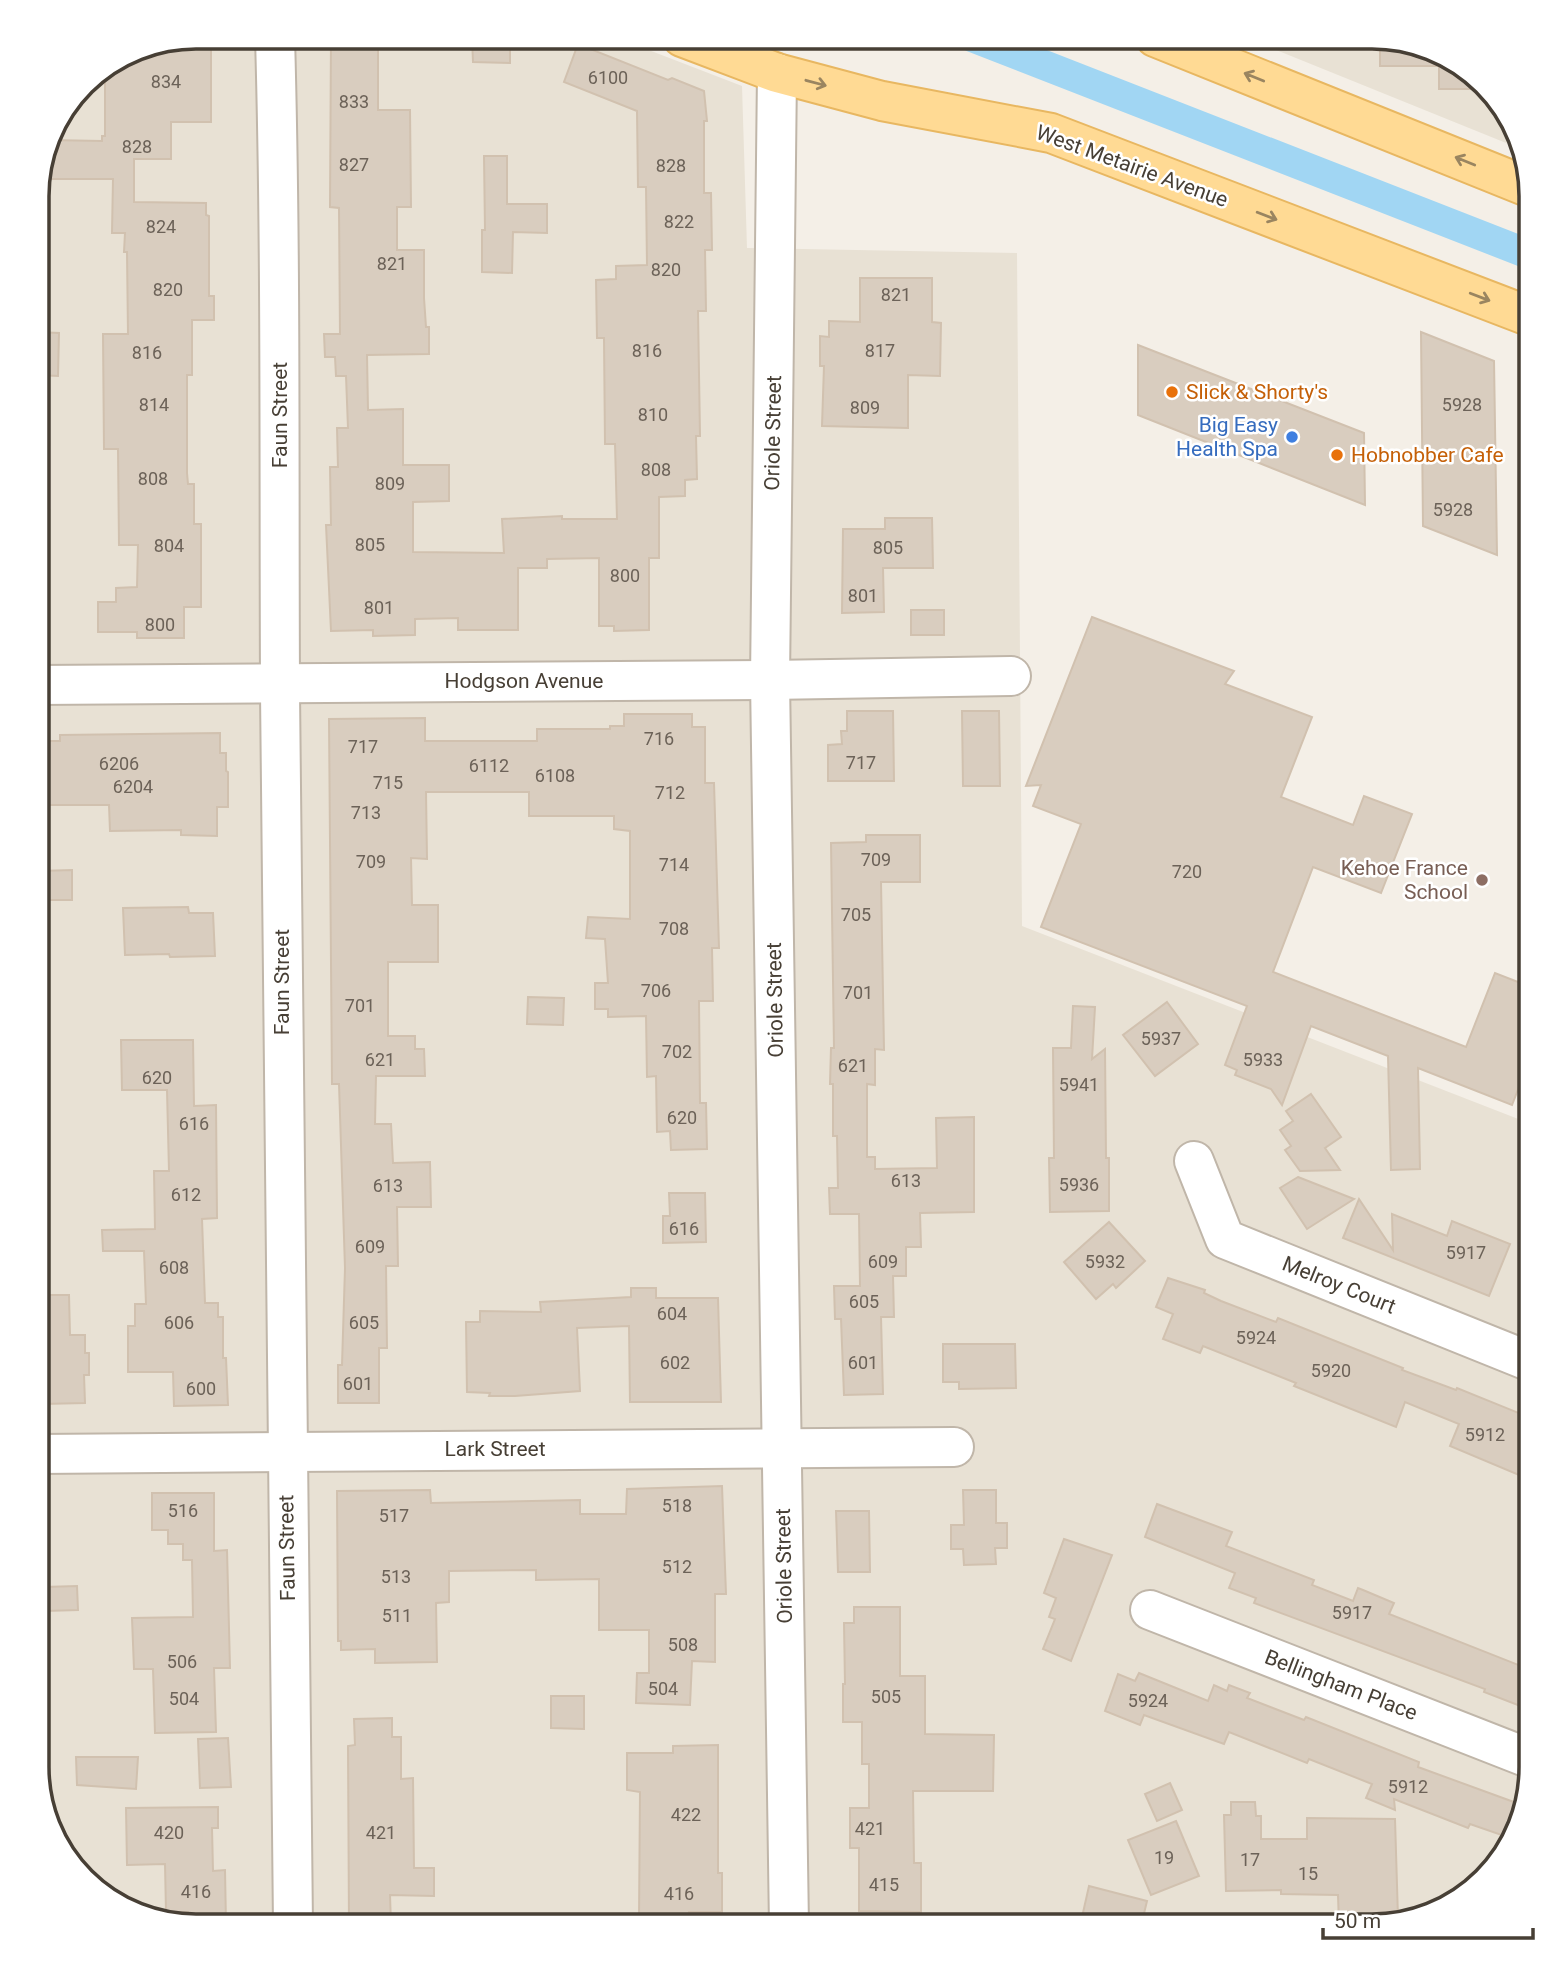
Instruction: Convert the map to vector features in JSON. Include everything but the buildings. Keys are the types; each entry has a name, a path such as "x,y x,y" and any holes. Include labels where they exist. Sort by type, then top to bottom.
{"main road":[{"name":"West Metairie Avenue","path":"714,49 777,73 882,101 1051,133 1519,312"},
{"path":"1184,49 1518,183"}],"street":[{"name":"Faun Street","path":"275,49 280,310 285,1451 293,1914"},
{"name":"Oriole Street","path":"777,73 770,680 789,1914"},
{"name":"Hodgson Avenue","path":"49,685 1011,676"},
{"name":"Melroy Court","path":"1194,1161 1225,1239 1519,1357"},
{"name":"Lark Street","path":"49,1454 954,1447"},
{"name":"Bellingham Place","path":"1150,1610 1519,1754"}],"shaded area":[{"path":"186,49 646,49 742,86 747,248 1017,253 1022,926 1519,1119 1519,1767 1518,1786 1508,1823 1483,1864 1469,1878 1437,1899 1401,1911 1382,1914 196,1914 177,1913 140,1903 99,1878 85,1864 64,1832 54,1805 49,1767 49,186 60,140 85,99 99,85 131,64 167,52"},
{"path":"1274,49 1382,49 1428,60 1461,79 1476,92 1494,114 1509,144"}],"waterway":[{"path":"1003,49 1519,250"}],"place":[{"name":"Slick & Shorty's","path":"1172,392"},
{"name":"Big Easy Health Spa","path":"1292,437"},
{"name":"Hobnobber Cafe","path":"1337,455"},
{"name":"Kehoe France School","path":"1482,880"}]}
